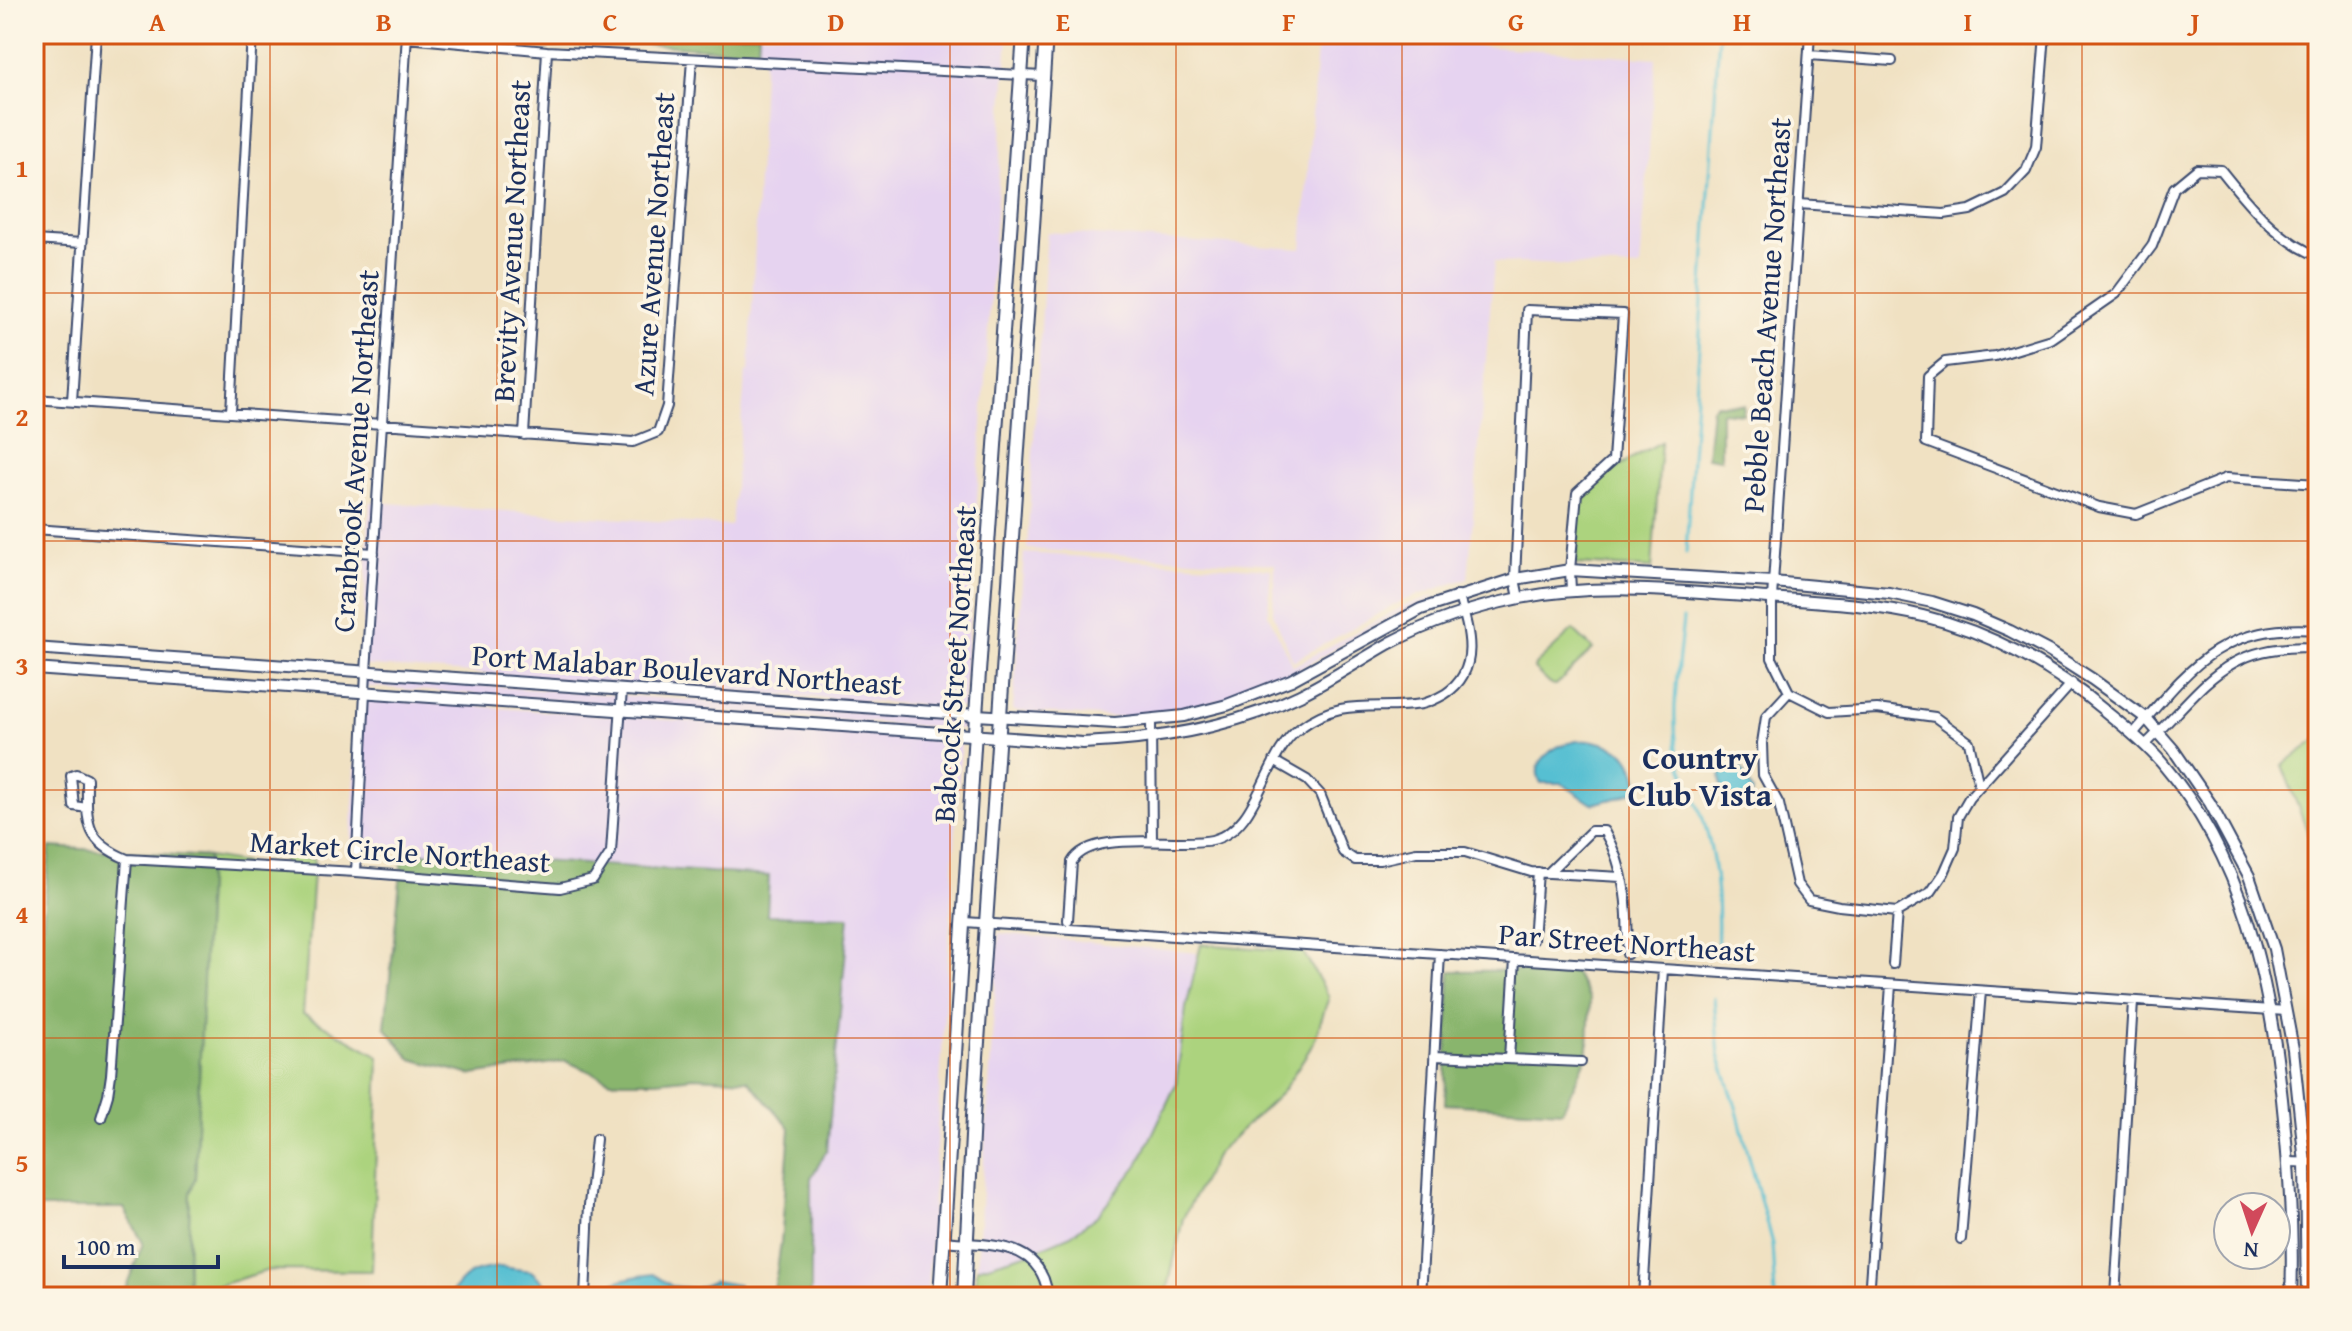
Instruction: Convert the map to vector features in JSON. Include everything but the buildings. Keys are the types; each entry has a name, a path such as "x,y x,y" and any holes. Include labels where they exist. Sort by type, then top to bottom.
{"main road":[{"name":"Babcock Street Northeast","path":"940,1297 976,715 1024,34"},
{"name":"Babcock Street Northeast","path":"964,1297 1046,34"}],"street":[{"path":"72,401 96,34"},
{"path":"231,412 252,34"},
{"name":"Pebble Beach Avenue Northeast","path":"1789,692 1772,658 1772,598 1810,34"},
{"path":"1799,204 1944,214 1970,210 2005,193 2026,171 2036,147 2045,34"},
{"path":"407,36 547,51 1043,76"},
{"name":"Cranbrook Avenue Northeast","path":"356,872 364,692 407,36"},
{"name":"Brevity Avenue Northeast","path":"524,435 547,51"},
{"path":"1809,55 1892,61"},
{"name":"Azure Avenue Northeast","path":"524,435 633,442 658,432 667,406 692,59"},
{"path":"2318,256 2259,217 2221,170 2197,169 2174,188 2152,246 2116,294 2051,339 1995,356 1945,362 1928,376 1926,442 2099,507 2136,514 2226,478 2318,484"},
{"path":"34,240 82,243"},
{"path":"1519,598 1515,579 1527,310 1623,314 1613,460 1577,493 1571,590"},
{"path":"34,399 524,435"},
{"path":"34,529 374,553"},
{"name":"Port Malabar Boulevard Northeast","path":"34,648 1115,723 1151,721 1227,705 1291,680 1385,626 1458,595 1515,579 1570,570 1773,582 1889,593 1932,602 1973,615 2050,652 2146,718 2210,803 2238,851 2266,922 2286,1011 2305,1163 2307,1297"},
{"name":"Port Malabar Boulevard Northeast","path":"34,669 1083,743 1152,739 1231,721 1296,697 1390,643 1464,612 1519,598 1571,590 1625,589 1849,603 1927,617 2004,646 2072,683 2133,734 2162,763 2198,813 2235,881 2259,951 2271,1012 2289,1162 2291,1297"},
{"path":"1068,920 1072,862 1077,854 1093,846 1212,840 1243,819 1274,761 1296,730 1325,712 1354,705 1423,704 1451,690 1461,681 1468,667 1470,650 1458,595"},
{"path":"2133,734 2194,666 2228,643 2276,628 2318,630"},
{"path":"2145,745 2217,673 2245,656 2278,647 2318,648"},
{"path":"95,674 97,653"},
{"path":"1979,786 1969,742 1935,717 1877,709 1829,712 1789,692 1766,717 1762,743 1763,775 1779,804 1797,884 1809,900 1897,912 1931,892 1955,848 1958,817 1979,786 2072,683"},
{"name":"Market Circle Northeast","path":"127,859 560,888 593,880 611,852 622,689"},
{"path":"1151,721 1152,841"},
{"path":"1274,761 1307,780 1320,794 1343,852 1350,858 1365,862 1416,852 1465,852 1538,872 1621,877"},
{"path":"87,808 90,829 101,847 127,859 111,1075 101,1118"},
{"path":"1548,873 1591,831 1604,831 1628,907 1627,954"},
{"path":"1533,940 1538,872"},
{"path":"1893,964 1897,912"},
{"name":"Par Street Northeast","path":"965,922 2286,1011"},
{"path":"1421,1297 1440,954"},
{"path":"1509,1059 1515,959"},
{"path":"1643,1297 1663,969"},
{"path":"1869,1297 1891,985"},
{"path":"1961,1239 1981,991"},
{"path":"2115,1297 2133,1002"},
{"path":"1434,1056 1581,1062"},
{"path":"585,1297 596,1139"},
{"path":"2289,1162 2318,1163"},
{"path":"943,1241 1011,1248 1023,1253 1040,1270 1048,1297"}],"shaded area":[{"path":"759,34 1008,34 963,708 361,665 370,502 731,526 746,372 749,372 764,53 758,52"},
{"path":"1318,35 1656,58 1640,268 1494,262 1468,578 1402,601 1293,661 1273,613 1275,564 1027,549 1047,232 1302,249"},
{"path":"1024,553 1271,569 1268,614 1293,666 1404,606 1435,595 1289,675 1225,699 1150,715 1115,717 1013,711"},
{"path":"361,677 963,720 962,729 360,686"},
{"path":"359,698 961,741 927,1297 811,1297 811,1178 827,1150 766,915 768,876 351,848"},
{"path":"999,933 1197,953 1176,1084 1138,1165 1098,1215 1071,1235 1029,1253 977,1268"}],"green space":[{"path":"630,34 759,34 758,52 630,43"},
{"path":"1717,404 1744,405 1743,414 1721,412 1721,459 1707,457 1712,408"},
{"path":"1661,442 1652,568 1576,564 1579,514 1583,502 1600,480"},
{"path":"1573,630 1593,649 1556,685 1550,684 1534,669 1535,665"},
{"path":"2318,739 2318,851 2282,765"},
{"path":"50,847 208,857 187,1297 122,1297 143,1243 124,1208 34,1208 34,1015"},
{"path":"403,852 769,876 767,915 849,917 827,1150 811,1178 811,1297 773,1297 781,1243 790,1128 748,1080 694,1077 611,1081 566,1061 472,1075 411,1059 385,1027"},
{"path":"208,857 282,869 284,857 314,859 303,1014 379,1056 372,1271 269,1270 187,1295 190,1193 195,1179"},
{"path":"1201,944 1303,952 1329,997 1313,1044 1282,1092 1218,1152 1183,1218 1166,1297 975,1297 977,1268 1029,1253 1071,1235 1098,1215 1138,1165 1176,1084 1186,1008"},
{"path":"1573,970 1590,999 1588,1049 1562,1111 1445,1104 1450,971"}],"water":[{"path":"1575,741 1613,746 1626,755 1634,768 1639,789 1592,804 1561,783 1541,783 1538,769 1551,751"},
{"path":"1735,767 1742,769 1753,792 1748,800 1735,806 1725,796 1721,772"},
{"path":"500,1267 531,1271 549,1287 549,1297 448,1297 470,1274"},
{"path":"653,1274 672,1286 695,1289 714,1281 738,1285 739,1297 598,1297 615,1282"}],"waterway":[{"path":"1686,553 1719,34"},
{"path":"1683,619 1675,732 1679,758 1703,819 1713,861 1718,908 1717,957"},
{"path":"1714,998 1719,1055 1772,1244 1775,1297"}],"district":[{"name":"Country Club Vista","path":"1700,776"}]}
